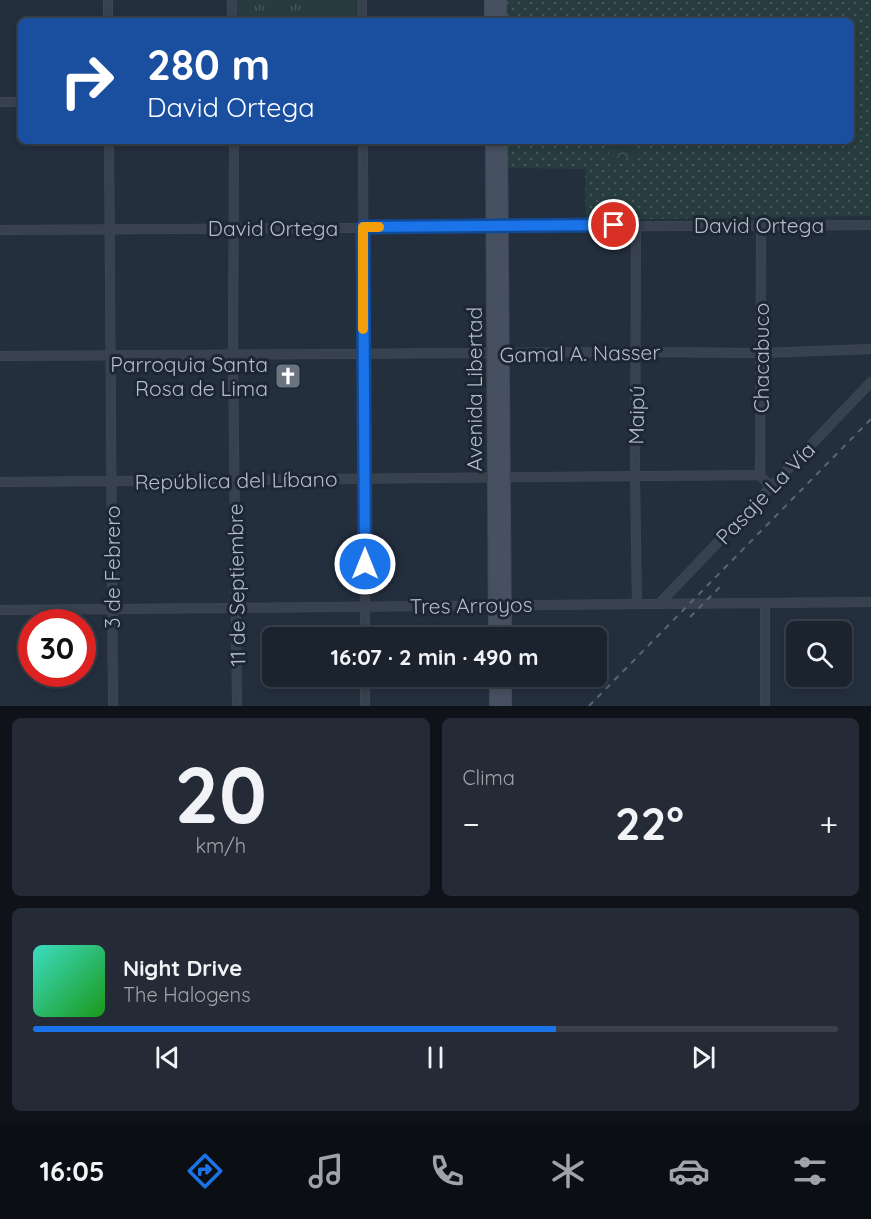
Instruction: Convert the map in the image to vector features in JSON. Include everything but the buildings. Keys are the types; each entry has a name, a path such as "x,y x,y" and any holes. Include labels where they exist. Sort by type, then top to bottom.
{"main road":[{"path":"491,0 491,18"},
{"path":"500,0 501,18"},
{"name":"Avenida Libertad","path":"492,144 497,226 500,605 503,627"},
{"name":"Avenida Libertad","path":"497,226 501,144"},
{"name":"Avenida Libertad","path":"497,627 500,605"},
{"path":"496,687 496,706"},
{"path":"505,687 505,706"}],"street":[{"path":"108,0 108,18"},
{"path":"232,0 232,18"},
{"path":"362,0 362,18"},
{"path":"0,102 18,102"},
{"name":"3 de Febrero","path":"109,144 113,706"},
{"name":"11 de Septiembre","path":"234,144 233,355 237,706"},
{"path":"363,144 365,627"},
{"name":"Maipú","path":"636,225 637,604"},
{"name":"Chacabuco","path":"760,475 761,225"},
{"name":"David Ortega","path":"0,230 871,225"},
{"name":"Gamal A. Nasser","path":"0,356 762,353 871,349"},
{"name":"Pasaje La Vía","path":"659,604 871,382"},
{"path":"760,475 770,487"},
{"name":"República del Líbano","path":"0,482 760,475"},
{"name":"Tres Arroyos","path":"0,610 871,602"},
{"path":"765,603 765,706"},
{"path":"365,687 365,706"}],"green space":[{"path":"237,0 356,0 356,18 238,18"},
{"path":"319,0 338,0 338,18 319,18"},
{"path":"504,0 871,0 871,216 586,220 585,169 506,168 505,144 854,144 854,18 504,18"},
{"path":"604,144 627,144 629,147 633,145 640,153 640,157 613,162 609,148"}],"railway":[{"path":"589,706 871,419"},
{"path":"690,617 720,587"}],"slow traffic":[{"path":"363,329 363,227 379,227"}],"place":[{"name":"Parroquia Santa Rosa de Lima","path":"288,376"}],"route":[{"path":"365,564 363,227 614,225"}]}
